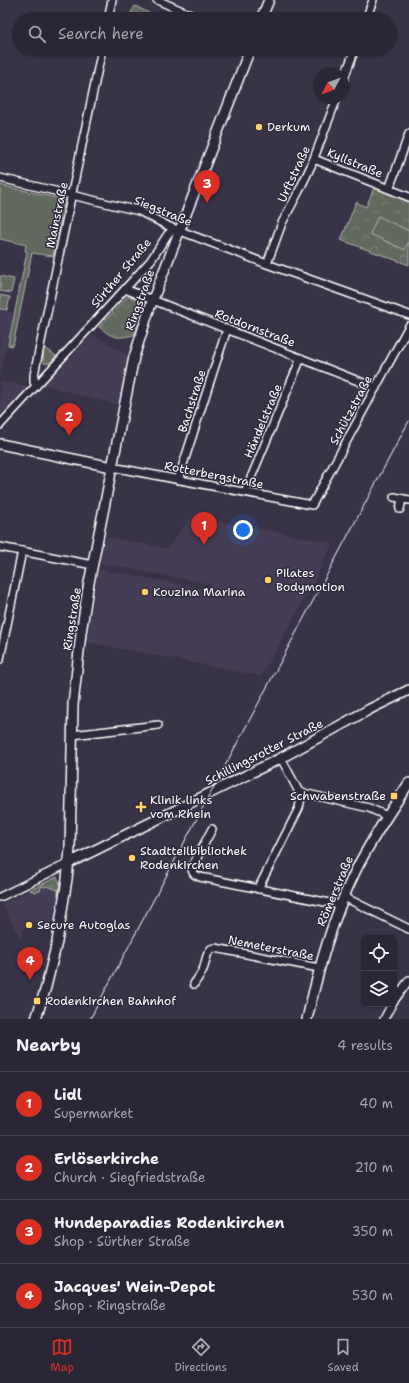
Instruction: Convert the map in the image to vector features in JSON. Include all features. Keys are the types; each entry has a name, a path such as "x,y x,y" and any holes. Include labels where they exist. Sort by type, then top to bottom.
{"street":[{"path":"109,12 112,0"},
{"path":"157,0 185,12"},
{"path":"264,12 269,0"},
{"path":"369,12 373,0"},
{"name":"Mainstraße","path":"36,386 34,382 34,375 101,56"},
{"path":"179,230 247,56"},
{"path":"348,68 352,56"},
{"name":"Urftstraße","path":"267,264 280,226 300,191 335,104"},
{"path":"389,188 409,134"},
{"name":"Kyllstraße","path":"314,159 409,197"},
{"name":"Siegstraße","path":"0,178 139,211 170,227 267,264 409,315"},
{"name":"Sürther Straße","path":"0,425 151,260 168,234 172,230 179,230"},
{"name":"Ringstraße","path":"36,1019 46,987 57,942 69,864 74,691 79,645 93,565 134,357 141,331 179,230"},
{"name":"Rotdornstraße","path":"125,289 376,388"},
{"name":"Schützstraße","path":"312,504 409,326"},
{"name":"Bachstraße","path":"178,480 227,329"},
{"name":"Händelstraße","path":"244,492 301,358"},
{"path":"0,444 112,467"},
{"name":"Rotterbergstraße","path":"112,467 312,504"},
{"path":"394,497 406,500 400,508"},
{"path":"0,547 93,565"},
{"path":"0,659 22,551"},
{"name":"Schillingsrotter Straße","path":"0,897 281,758 376,706 409,690"},
{"path":"72,735 158,725"},
{"path":"281,758 299,792 368,808 387,816"},
{"name":"Römerstraße","path":"308,1019 319,968 342,901 355,871 370,844 409,783"},
{"path":"258,889 299,808 302,793"},
{"path":"212,829 192,867 192,871 195,875 258,889 342,901 409,928"},
{"name":"Nemeterstraße","path":"194,984 203,968 206,956 211,949 215,948 319,968"},
{"path":"397,997 409,980"},
{"path":"384,1019 390,1007"}],"shaded area":[{"path":"0,311 13,313 0,379"},
{"path":"92,335 131,356 121,406 44,385"},
{"path":"0,381 27,386 27,388 0,417"},
{"path":"192,516 333,543 314,582 261,676 86,642 99,569 210,590 211,582 209,584 100,563 106,536 167,549"},
{"path":"57,877 60,883 53,925 27,920 21,939 2,904"}],"green space":[{"path":"135,6 147,12 131,12"},
{"path":"0,185 65,200 53,256 32,253 13,346 8,345 27,252 25,251 26,245 0,239"},
{"path":"374,188 409,201 409,265 341,240 356,202 366,207"},
{"path":"378,216 409,231 409,241 405,250 370,234"},
{"path":"0,276 14,279 11,293 0,291"},
{"path":"0,295 10,297 7,310 0,309"},
{"path":"129,296 144,304 134,335 115,337 99,327"},
{"path":"44,347 56,356 47,363 44,363"},
{"path":"57,877 60,883 58,896 58,890 46,886 41,886 40,891 35,892 30,890"}],"tram line":[{"path":"90,1019 409,421"}],"place":[{"name":"Derkum","path":"259,127"},
{"name":"Hundeparadies Rodenkirchen","path":"207,203"},
{"name":"Erlöserkirche","path":"69,436"},
{"name":"Lidl","path":"204,545"},
{"name":"Pilates Bodymotion","path":"268,580"},
{"name":"Kouzina Marina","path":"145,592"},
{"name":"Schwabenstraße","path":"394,796"},
{"name":"Klinik links vom Rhein","path":"141,807"},
{"name":"Stadtteilbibliothek Rodenkirchen","path":"132,858"},
{"name":"Secure Autoglas","path":"29,925"},
{"name":"Jacques' Wein-Depot","path":"30,980"},
{"name":"Rodenkirchen Bahnhof","path":"37,1001"}]}
